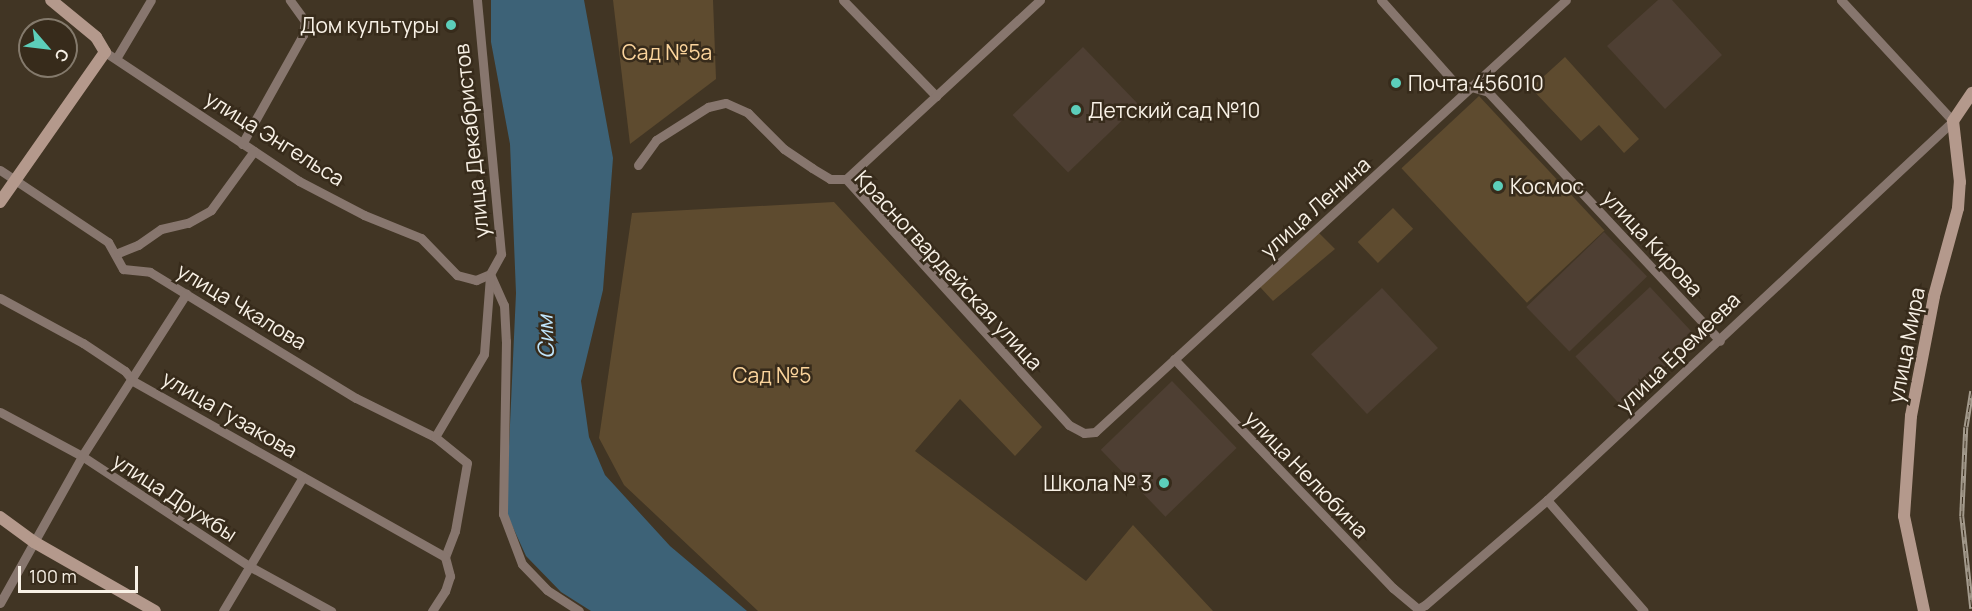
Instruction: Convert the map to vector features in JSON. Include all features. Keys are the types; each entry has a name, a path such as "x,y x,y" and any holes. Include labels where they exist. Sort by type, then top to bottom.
{"street":[{"name":"улица Энгельса","path":"51,0 96,37 111,54 299,181 364,215 421,238 457,274 476,280 490,274"},
{"path":"0,201 151,0"},
{"path":"242,144 303,35 305,21 290,0"},
{"name":"улица Декабристов","path":"435,437 484,354 490,274 501,254 477,0"},
{"path":"843,0 936,96"},
{"path":"846,179 1040,0"},
{"name":"улица Кирова","path":"1381,0 1454,82 1488,92 1720,341"},
{"name":"улица Ленина","path":"1084,434 1095,432 1566,0"},
{"path":"1841,0 1953,121 1972,93"},
{"name":"Красногвардейская улица","path":"638,165 656,140 680,122 708,107 726,103 748,113 784,149 812,168 830,179 846,179 1069,425 1084,434"},
{"name":"улица Еремеева","path":"1421,608 1547,500 1720,341 1806,254 1953,121"},
{"name":"улица Мира","path":"1924,611 1904,516 1911,416 1934,296 1958,208 1960,182 1953,121"},
{"path":"118,253 161,229 188,223 211,210 254,151"},
{"name":"улица Чкалова","path":"0,170 108,242 118,253 123,269 150,272 356,398 435,437 467,463 455,531 445,557"},
{"path":"490,274 504,305 506,341 503,514 522,564 547,590 579,611"},
{"path":"0,603 82,456 155,347 167,318 186,294"},
{"name":"улица Гузакова","path":"0,298 83,343 126,371 133,381 445,557"},
{"name":"улица Нелюбина","path":"1174,359 1354,549 1421,608"},
{"name":"улица Дружбы","path":"0,412 82,456 249,566 332,611"},
{"path":"223,611 303,477"},
{"path":"1547,500 1644,611"},
{"path":"0,517 34,542 154,611"},
{"path":"432,611 445,591 450,576 445,557"}],"shaded area":[{"path":"1658,0 1672,0 1722,55 1665,109 1607,46"},
{"name":"Детский сад №10","path":"1083,47 1139,105 1068,173 1013,115"},
{"path":"1604,232 1647,277 1569,352 1526,307"},
{"path":"1650,287 1699,340 1625,409 1575,357"},
{"path":"1382,288 1438,348 1367,414 1311,354"},
{"name":"Школа № 3","path":"1172,381 1237,448 1165,517 1101,450"}],"green space":[{"name":"Сад №5а","path":"613,0 713,0 716,79 630,144"},
{"path":"1565,57 1639,139 1624,153 1599,125 1581,141 1531,88"},
{"path":"1479,96 1604,231 1527,303 1401,168"},
{"name":"Сад №5","path":"834,202 1042,427 1015,456 960,399 915,451 1086,581 1133,525 1213,611 758,611 624,485 599,438 632,213"},
{"path":"1393,208 1413,229 1378,263 1358,242"},
{"path":"1319,233 1335,249 1273,301 1260,287"}],"water":[{"name":"Сим","path":"491,0 584,0 613,158 603,290 581,381 589,437 605,475 670,546 747,611 591,611 561,592 526,556 506,512 516,293 510,144 491,42"}],"railway":[{"path":"1972,391 1966,427 1962,516 1972,608"}],"place":[{"name":"Дом культуры","path":"451,25"},
{"name":"Почта 456010","path":"1396,83"},
{"name":"Детский сад №10","path":"1076,110"},
{"name":"Космос","path":"1498,186"},
{"name":"Школа № 3","path":"1164,483"}]}
